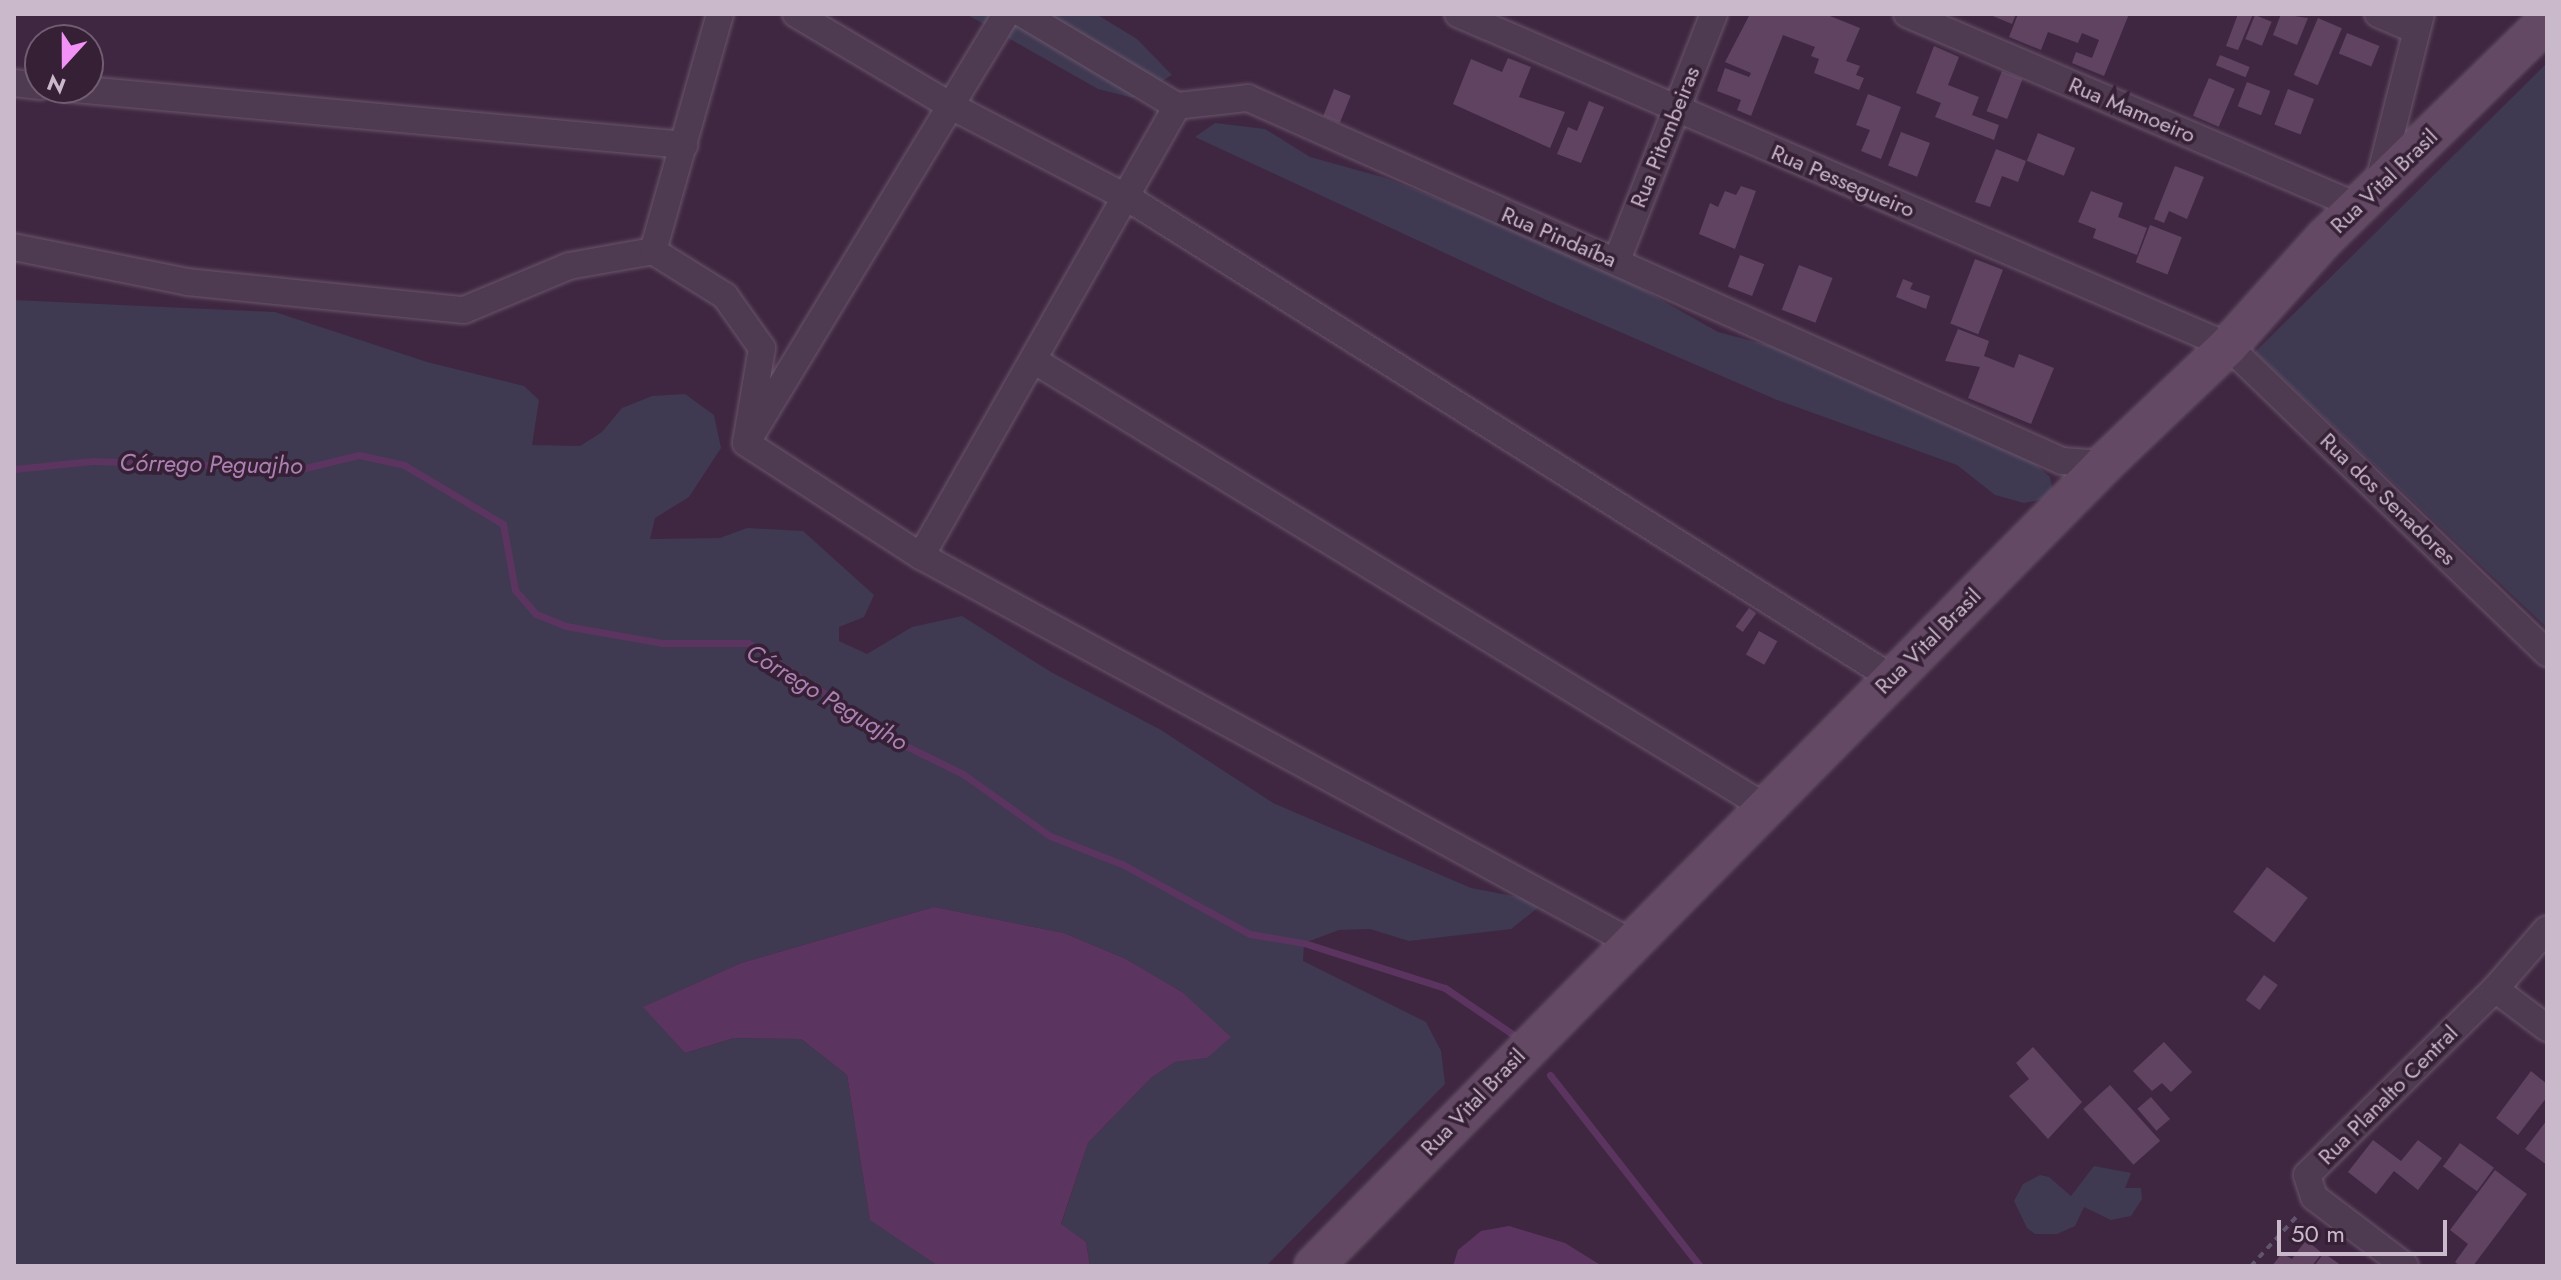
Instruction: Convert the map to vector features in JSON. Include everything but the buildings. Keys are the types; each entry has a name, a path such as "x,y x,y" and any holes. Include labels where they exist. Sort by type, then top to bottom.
{"main road":[{"name":"Rua Vital Brasil","path":"1314,1266 1545,1027 1632,943 2104,464 2228,346 2367,197 2547,21"}],"street":[{"path":"653,251 720,14"},
{"path":"796,14 949,105 1128,198 1892,678"},
{"path":"746,443 1006,14"},
{"path":"921,556 1128,198 1177,106 1023,14"},
{"name":"Rua Pessegueiro","path":"1458,14 2228,346"},
{"name":"Rua Pitombeiras","path":"1617,260 1714,14"},
{"name":"Rua Mamoeiro","path":"1907,14 2367,197"},
{"path":"2367,197 2418,22 2378,14"},
{"path":"104,92 684,145"},
{"name":"Rua Pindaíba","path":"1177,106 1248,98 1423,180 1617,260 1678,293 2062,461 2104,464"},
{"path":"14,247 187,282 464,310 569,266 653,251 725,296 762,348 746,443"},
{"name":"Rua dos Senadores","path":"2228,346 2547,653"},
{"path":"1035,361 1765,807"},
{"path":"746,443 921,556 1632,943"},
{"name":"Rua Planalto Central","path":"2314,1197 2307,1175 2495,989 2547,929"},
{"path":"2495,989 2547,1028"},
{"path":"2314,1197 2405,1266"}],"path":[{"name":"Rua Planalto Central","path":"2251,1266 2314,1197"}],"shaded area":[{"path":"966,14 1096,14 1137,39 1172,75 1133,98 1098,89"},
{"path":"2547,63 2547,628 2255,352"},
{"path":"1215,123 1265,129 1310,157 1386,178 1532,237 1626,280 1718,332 1771,346 2031,460 2050,477 2054,497 2024,503 1995,495 1957,465 1777,400 1544,299 1195,137"},
{"path":"14,300 275,312 427,362 524,386 539,400 532,445 580,446 602,432 622,408 652,396 685,394 714,415 721,448 689,497 655,518 650,539 720,538 747,528 803,531 874,595 864,617 839,627 839,641 867,654 912,627 962,616 1051,672 1161,730 1273,803 1471,888 1545,902 1511,929 1409,941 1370,929 1339,930 1304,943 1303,961 1426,1022 1441,1051 1445,1084 1266,1266 1090,1266 1086,1242 1061,1225 1088,1143 1151,1078 1175,1062 1207,1058 1182,992 1126,959 1064,933 934,907 741,963 644,1007 685,1053 734,1038 801,1039 847,1075 870,1219 938,1266 14,1266"},
{"path":"934,907 1064,933 1126,959 1182,992 1231,1037 1207,1058 1175,1062 1151,1078 1088,1143 1061,1224 1086,1242 1090,1266 938,1266 870,1220 847,1075 801,1039 734,1038 685,1053 643,1007 741,963"},
{"path":"2094,1166 2131,1173 2125,1188 2141,1188 2142,1199 2131,1216 2111,1220 2084,1207 2075,1226 2057,1234 2035,1234 2027,1228 2014,1201 2023,1184 2040,1175 2049,1177 2071,1196"},
{"path":"1509,1226 1565,1243 1602,1266 1453,1266 1458,1250 1481,1231"}],"waterway":[{"name":"Córrego Peguajho","path":"14,469 93,461 305,468 359,455 404,465 503,524 515,590 536,614 566,626 662,643 748,643 898,742 963,774 1050,836 1122,864 1250,934 1304,943 1445,988 1514,1035"},
{"name":"Córrego Peguajho","path":"1550,1075 1700,1266"}]}
